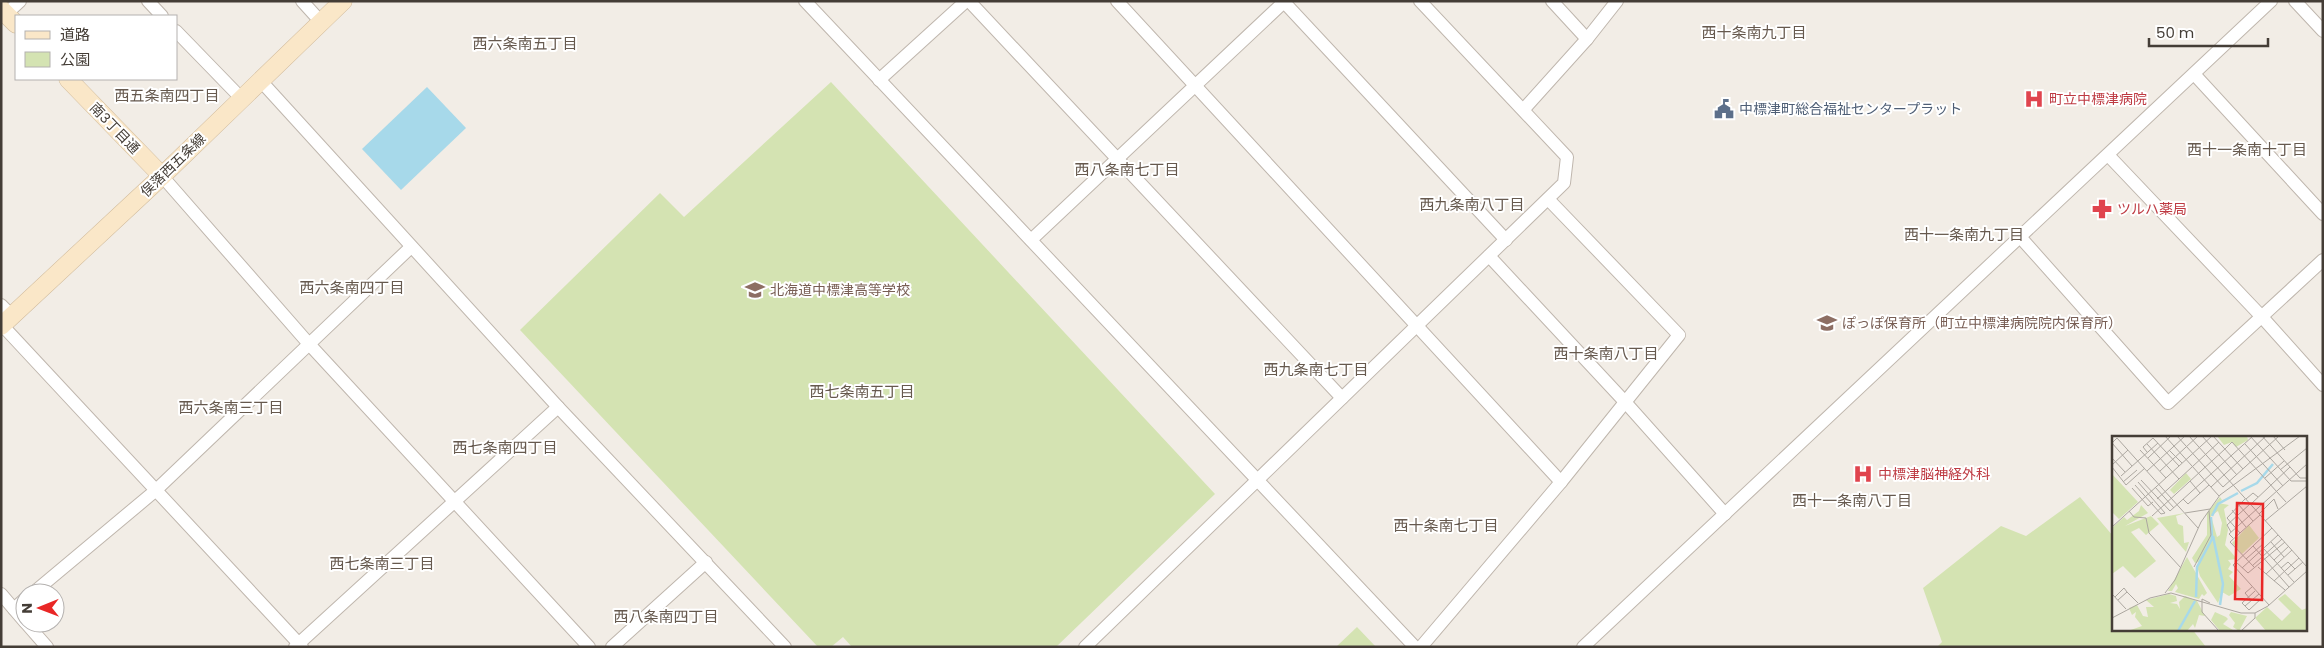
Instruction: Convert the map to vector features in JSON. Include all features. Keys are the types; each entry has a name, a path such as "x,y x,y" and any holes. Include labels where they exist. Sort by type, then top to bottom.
{"main road":[{"name":"俣落西五条線","path":"4,318 162,176 343,1"},
{"name":"南3丁目通","path":"69,80 162,176"}],"street":[{"path":"8,16 20,1"},
{"path":"148,1 161,15"},
{"path":"302,1 321,22"},
{"path":"805,1 1415,647"},
{"path":"879,80 968,1 1342,398"},
{"path":"1117,1 1561,482"},
{"path":"1084,647 1564,183 1567,157 1524,109 1420,1"},
{"path":"1552,1 1587,39"},
{"path":"1524,109 1587,39 1617,1"},
{"path":"1583,647 1915,334 2021,238 2271,1"},
{"path":"2295,1 2323,32"},
{"path":"1031,240 1284,2 1506,240"},
{"path":"178,32 241,98"},
{"path":"2194,74 2323,214"},
{"path":"260,80 558,407 785,647"},
{"path":"2108,156 2262,317 2323,385"},
{"path":"162,176 309,344 589,647"},
{"path":"1421,647 1561,482 1679,335 1548,199"},
{"path":"2021,238 2168,403 2323,260"},
{"path":"45,583 155,491 411,247"},
{"path":"1489,256 1626,402 1725,514"},
{"path":"4,318 155,491 299,646 558,407"},
{"path":"612,647 706,562"},
{"path":"1,594 14,609"},
{"path":"35,633 47,647"}],"green space":[{"name":"北海道中標津高等学校","path":"831,82 1215,494 1056,647 852,647 843,637 831,647 818,647 520,330 660,193 684,217"},
{"path":"2080,497 2112,535 2112,630 2193,630 2206,647 1937,647 1942,642 1923,588 2001,526 2026,536"},
{"path":"1357,627 1376,647 1336,647"}],"water":[{"path":"427,87 466,128 401,190 362,149"}],"place":[{"name":"町立中標津病院","path":"2034,99"},
{"name":"中標津町総合福祉センタープラット","path":"1724,109"},
{"name":"ツルハ薬局","path":"2102,209"},
{"name":"北海道中標津高等学校","path":"755,290"},
{"name":"ぽっぽ保育所（町立中標津病院院内保育所）","path":"1827,323"},
{"name":"中標津脳神経外科","path":"1863,474"}],"district":[{"name":"西十条南九丁目","path":"1754,32"},
{"name":"西六条南五丁目","path":"525,43"},
{"name":"西五条南四丁目","path":"167,95"},
{"name":"西十一条南十丁目","path":"2247,149"},
{"name":"西八条南七丁目","path":"1127,169"},
{"name":"西九条南八丁目","path":"1472,204"},
{"name":"西十一条南九丁目","path":"1964,234"},
{"name":"西六条南四丁目","path":"352,287"},
{"name":"西十条南八丁目","path":"1606,353"},
{"name":"西九条南七丁目","path":"1316,369"},
{"name":"西七条南五丁目","path":"862,391"},
{"name":"西六条南三丁目","path":"231,407"},
{"name":"西七条南四丁目","path":"505,447"},
{"name":"西十一条南八丁目","path":"1852,500"},
{"name":"西十条南七丁目","path":"1446,525"},
{"name":"西七条南三丁目","path":"382,563"},
{"name":"西八条南四丁目","path":"666,616"}]}
